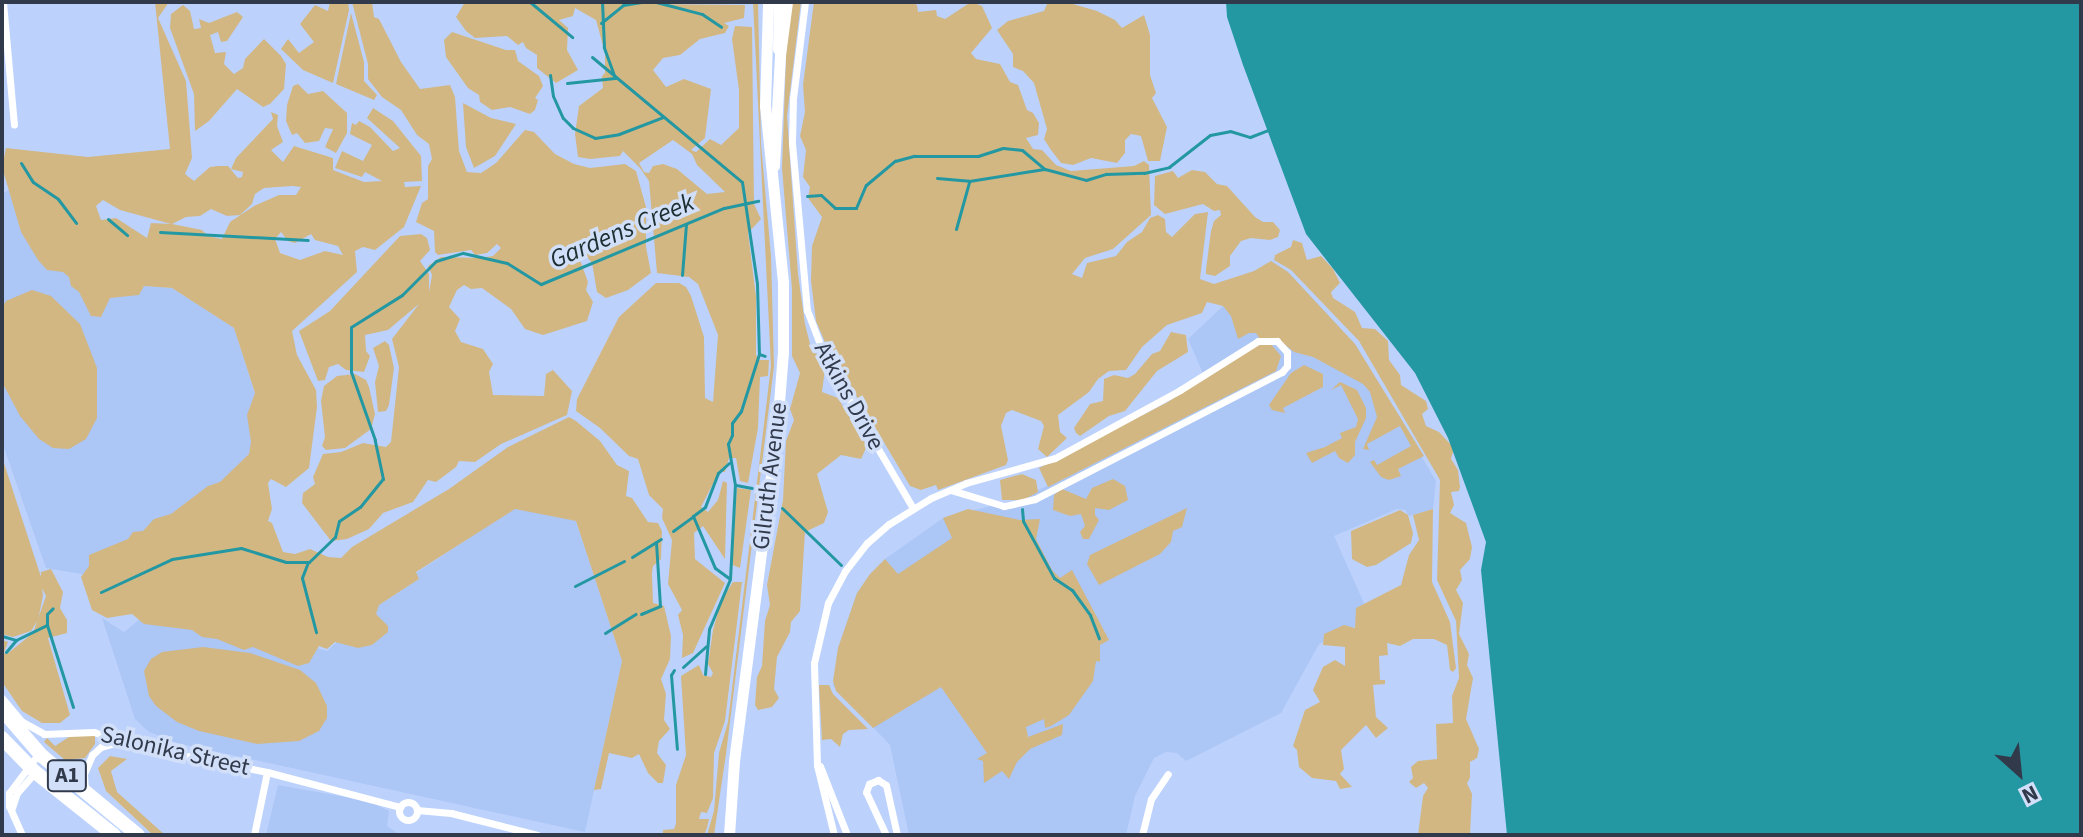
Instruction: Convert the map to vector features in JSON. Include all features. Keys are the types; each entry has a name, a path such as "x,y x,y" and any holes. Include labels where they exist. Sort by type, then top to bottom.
{"highway":[{"name":"A1","path":"2,710 43,756 138,835"},
{"name":"A1","path":"2,738 31,769 114,835"}],"street":[{"path":"3,2 14,125"},
{"name":"Gilruth Avenue","path":"729,835 732,781 782,374 784,300 765,106 768,2"},
{"path":"779,2 777,44 780,55"},
{"name":"Gilruth Avenue","path":"773,170 780,55 787,2"},
{"name":"Atkins Drive","path":"805,2 793,98 792,143 807,310 826,360 913,508"},
{"path":"834,835 815,748 814,663 828,603 855,556 889,524 913,508 951,490 1055,458 1180,390 1258,341 1277,341 1287,352 1287,366 1282,372 1035,499 1004,506 951,490"},
{"name":"Salonika Street","path":"2,698 21,721 39,733 55,735 82,730 109,736 122,743 267,772 400,807"},
{"path":"85,789 84,774 92,755 104,746 122,743"},
{"path":"815,748 845,835"},
{"path":"22,835 14,818 13,800 31,769 43,756"},
{"path":"817,765 845,835"},
{"name":"Salonika Street","path":"254,835 267,772"},
{"path":"1142,835 1151,799 1168,774"},
{"path":"886,835 866,792 869,784 878,780 886,785 897,835"},
{"name":"Gilruth Avenue","path":"720,835 732,781"},
{"path":"417,810 416,816 406,820 401,817 400,807 409,802 417,810 451,813 537,835"}],"shaded area":[{"path":"155,2 169,2 158,18 186,81 192,158 185,174 194,181 210,167 218,166 228,166 238,178 242,177 243,172 231,169 236,158 273,119 271,112 278,115 277,126 283,142 271,150 283,162 294,146 333,158 333,170 364,182 382,181 365,172 362,177 335,168 342,151 363,161 372,145 350,134 352,123 356,125 359,121 370,127 393,151 400,148 367,118 373,108 393,121 421,156 422,181 404,182 405,187 421,186 404,227 375,250 363,247 355,251 357,272 292,331 297,355 316,390 317,407 309,468 286,487 271,479 268,483 272,509 268,521 272,523 283,552 295,554 310,549 328,557 341,558 352,547 449,489 508,447 569,417 576,421 600,441 617,465 629,471 626,496 632,498 648,522 658,523 662,531 661,559 653,566 652,573 653,603 664,606 671,636 670,659 661,679 666,694 664,720 670,729 659,741 657,753 666,765 663,783 658,783 648,773 639,754 632,758 609,753 601,789 594,790 622,661 576,521 515,509 416,572 419,579 379,605 376,614 388,626 388,632 372,645 358,648 335,642 327,649 319,646 309,663 298,666 253,647 244,650 217,639 202,637 192,630 144,624 132,614 107,618 92,610 81,577 89,566 89,555 128,539 133,532 143,531 154,519 171,514 208,486 220,482 249,454 251,442 247,415 255,393 234,328 172,288 144,286 139,295 110,298 101,317 91,316 79,292 71,286 69,277 63,272 47,270 21,232 2,167 6,148 88,157 170,149","holes":["301,187 296,195 279,195 254,206 230,222 222,239 208,236 202,230 172,224 186,217 200,216 211,209 227,216 240,215 252,204 255,194 264,188","103,200 120,210 171,224 151,223 147,238 116,218 101,220 96,206","281,232 288,241 295,243 311,234 315,240 338,246 343,255 325,251 300,260 280,253 275,239"]},
{"path":"330,2 348,2 349,10 333,83 303,70 281,49 288,39 299,53 314,42 300,24 315,5 328,11"},
{"path":"352,2 372,2 374,17 379,19 401,62 420,89 450,85 455,97 459,151 467,172 481,173 496,163 525,130 534,132 555,154 574,164 590,168 625,164 636,171 646,207 646,247 651,273 628,290 606,298 597,292 592,263 587,257 580,260 588,282 586,290 593,302 587,321 543,335 525,329 511,309 482,288 471,289 464,285 457,290 449,307 460,319 455,331 461,342 483,349 493,364 489,372 493,395 544,396 546,374 553,370 572,391 567,415 501,444 475,462 459,461 456,467 436,482 428,480 413,502 383,513 369,529 347,539 331,541 302,503 303,493 315,484 313,477 323,454 341,452 363,443 386,447 391,442 399,367 392,339 419,304 388,330 365,335 366,351 370,356 364,372 346,370 338,364 329,367 325,380 318,381 299,331 330,311 400,236 421,234 427,238 430,250 420,261 429,274 429,292 432,275 428,266 441,257 480,258 493,256 501,248 497,244 487,253 475,255 471,250 438,255 435,252 434,231 416,222 422,203 428,199 428,166 432,159 429,144 417,135 401,110 382,97 368,79 368,64"},
{"path":"465,2 745,5 744,18 724,23 729,26 725,33 700,39 680,55 663,58 653,70 666,87 684,79 711,89 705,138 691,150 696,152 710,139 721,145 739,128 739,90 732,39 735,26 752,27 754,204 761,219 748,233 756,297 756,355 759,360 769,360 768,376 760,377 758,428 748,483 740,481 736,458 729,458 725,472 719,472 701,507 708,512 718,500 723,481 727,483 725,559 703,526 694,533 695,559 725,583 693,653 682,658 683,635 678,615 682,610 668,584 672,540 662,518 663,509 649,495 638,459 629,456 600,428 576,411 577,399 619,317 656,283 679,283 686,287 691,296 704,337 705,398 713,402 718,335 698,284 689,277 657,273 649,181 640,168 623,151 620,156 578,157 575,134 579,106 603,88 602,76 605,73 605,53 596,20 575,8 573,16 559,20 568,28 567,50 578,70 556,83 537,68 537,55 523,42 518,45 507,36 475,38 456,17","holes":["673,140 692,154 697,165 725,192 707,194 677,169 663,164 653,166 649,173 644,172 639,163"]},
{"path":"753,2 758,2 761,144 771,256 774,366 726,754 714,835 707,835 714,811 719,753 728,722 771,366"},
{"path":"788,2 801,2 787,116 798,274 805,324 812,352 819,355 825,369 822,392 838,398 867,446 861,459 841,455 817,474 828,512 824,523 805,532 800,611 791,622 790,632 777,657 774,689 779,698 772,707 758,710 755,705 757,677 762,666 765,621 770,605 767,585 783,500 786,441 794,420 790,409 800,373 792,356 792,289 782,168"},
{"path":"814,2 912,2 917,5 918,12 936,10 937,16 945,19 971,2 982,6 992,28 971,53 976,59 1000,64 1010,82 1018,85 1027,110 1039,123 1038,135 1026,138 1033,149 1042,150 1056,165 1071,171 1134,166 1144,161 1149,165 1151,215 1113,249 1085,258 1072,274 1082,278 1087,263 1116,256 1127,242 1142,232 1150,218 1158,215 1165,219 1166,232 1172,237 1195,214 1208,212 1200,279 1214,284 1254,271 1271,261 1288,272 1355,344 1424,456 1398,469 1401,476 1389,480 1381,477 1370,462 1374,460 1377,465 1411,446 1400,426 1367,444 1369,450 1363,449 1377,417 1370,392 1363,384 1313,357 1294,352 1278,339 1259,338 1256,333 1249,333 1238,339 1231,316 1223,306 1207,302 1202,313 1167,325 1142,347 1126,370 1109,371 1098,379 1089,392 1058,415 1060,432 1067,438 1047,457 1038,449 1044,426 1041,421 1012,410 1006,413 1001,426 1008,460 1006,465 938,490 936,485 921,490 910,486 827,347 816,321 811,281 812,246 822,217 808,198 810,187 803,177 806,150 800,136 805,112 803,85"},
{"path":"1048,2 1066,2 1097,11 1115,20 1122,28 1144,15 1150,35 1150,75 1156,93 1152,98 1167,127 1160,161 1148,161 1141,136 1131,134 1125,140 1125,153 1117,163 1091,158 1073,165 1061,163 1051,150 1044,139 1047,129 1034,83 1023,71 1013,67 1013,54 997,30 1008,21 1044,11"},
{"path":"1226,2 2081,2 2081,835 1507,835 1481,570 1486,542 1448,438 1415,373 1306,234 1243,65 1227,17"},
{"path":"183,5 190,11 194,29 201,28 199,19 209,23 237,12 243,17 227,41 221,42 218,32 210,35 215,53 226,52 224,64 234,74 243,68 245,59 264,39 281,56 286,64 284,89 270,104 263,107 237,89 209,121 195,131 194,94 170,28 171,14"},
{"path":"351,13 364,62 364,81 377,95 374,100 336,84"},
{"path":"452,32 506,50 515,50 518,61 539,76 543,86 535,98 538,100 535,110 530,114 510,107 492,110 480,102 479,95 468,88 446,57 444,40"},
{"path":"298,84 308,94 323,91 347,113 347,133 336,153 325,147 333,129 325,128 319,141 305,143 297,133 292,135 286,121 287,105 293,86"},
{"path":"463,103 491,118 516,124 495,156 474,168 466,147"},
{"path":"1192,170 1205,172 1217,184 1227,186 1255,217 1263,222 1273,222 1280,230 1278,237 1241,241 1230,256 1230,266 1215,276 1206,274 1211,231 1214,221 1221,215 1220,210 1214,211 1203,204 1165,214 1154,205 1155,176 1173,171 1178,178"},
{"path":"10,190 21,232 143,286 172,288 234,328 264,422 264,441 216,487 87,575 46,568 2,442 2,193"},
{"path":"1293,240 1302,243 1307,260 1321,256 1333,269 1340,283 1331,292 1333,298 1355,312 1362,328 1375,329 1388,341 1389,360 1400,375 1401,385 1426,401 1428,409 1422,414 1426,426 1439,432 1454,448 1451,459 1458,470 1460,487 1459,491 1451,492 1454,505 1450,513 1466,523 1472,547 1470,559 1460,570 1462,580 1456,590 1463,603 1459,634 1469,654 1467,665 1473,678 1466,719 1479,749 1477,758 1470,762 1467,783 1472,794 1470,835 1418,835 1423,796 1428,788 1424,783 1416,788 1409,782 1413,778 1411,767 1418,761 1437,759 1436,724 1453,723 1452,696 1459,678 1456,621 1437,580 1440,480 1359,341 1291,270 1274,260 1275,255 1291,247"},
{"path":"1271,261 1288,272 1355,344 1436,481 1433,509 1409,516 1405,510 1397,509 1334,536 1367,610 1362,623 1319,644 1281,713 1186,761 1177,753 1166,752 1154,758 1135,796 1126,835 909,835 890,745 833,686 838,648 857,593 885,559 943,518 1023,498 1215,401 1188,339"},
{"path":"32,290 51,296 80,324 97,368 97,418 86,439 69,449 53,448 39,439 20,416 2,382 2,308 6,301"},
{"path":"1171,332 1186,335 1188,352 1157,371 1125,411 1109,416 1080,436 1076,433 1074,428 1090,404 1103,401 1104,379 1114,375 1128,378 1135,374 1152,354 1160,351"},
{"path":"385,341 389,345 394,368 389,405 386,411 378,412 375,382 379,366 373,348"},
{"path":"1270,343 1281,356 1276,371 1048,487 1039,468 1166,403 1258,344"},
{"path":"1304,365 1323,374 1323,387 1283,408 1285,413 1272,410 1269,405 1291,373"},
{"path":"355,374 366,380 369,387 375,414 371,429 345,448 326,450 322,446 325,437 321,401 324,386 337,376"},
{"path":"1340,382 1357,390 1366,408 1366,418 1355,442 1355,455 1348,463 1339,458 1335,451 1312,463 1306,453 1325,447 1342,438 1340,433 1356,427 1358,419 1341,385 1331,390"},
{"path":"2,457 41,577 43,596 38,620 31,631 13,637 2,634"},
{"path":"1022,474 1036,480 1038,492 1023,500 1002,500 1000,480"},
{"path":"1113,479 1125,486 1128,500 1109,510 1095,508 1099,520 1089,539 1083,539 1080,532 1085,526 1081,514 1070,516 1053,510 1054,495 1062,489 1086,499 1092,488"},
{"path":"737,488 751,490 740,568 733,565 732,557"},
{"path":"515,508 576,521 622,661 585,832 177,743 149,732 135,719 102,618 124,632 159,604 327,651 378,606 419,579 416,573"},
{"path":"1187,508 1182,527 1173,531 1171,542 1160,554 1099,585 1087,564 1090,555"},
{"path":"968,509 1020,520 1040,519 1036,539 1052,570 1060,578 1072,570 1109,640 1100,645 1100,662 1096,661 1093,681 1069,715 1045,728 1044,719 1026,727 1028,737 1063,724 1062,735 1030,749 1017,762 1009,779 1002,771 984,783 983,761 977,759 987,753 941,687 873,728 836,691 833,681 838,648 857,593 870,574 885,559 898,574 952,538 943,518"},
{"path":"1433,509 1432,582 1450,622 1456,668 1453,672 1450,670 1447,645 1434,639 1413,639 1400,646 1387,643 1388,655 1379,656 1380,680 1385,680 1385,684 1373,685 1376,717 1388,728 1376,738 1366,725 1341,750 1344,769 1340,774 1352,787 1340,789 1336,781 1312,778 1299,767 1297,750 1293,746 1305,710 1320,702 1313,690 1323,667 1335,660 1345,666 1345,647 1323,645 1324,634 1344,625 1355,628 1356,608 1401,585 1409,555 1419,540 1413,515"},
{"path":"1400,510 1408,515 1413,533 1411,543 1376,565 1367,567 1352,559 1351,531"},
{"path":"51,569 63,592 60,608 67,620 67,633 48,638 70,715 60,723 42,723 22,711 2,682 2,640 8,642 4,653 7,654 33,633 46,596 41,586 41,572"},
{"path":"733,582 742,582 725,721 714,753 713,798 707,813 701,812 699,819 709,819 707,828 704,835 663,835 663,830 674,829 676,824 676,785 686,755 681,676 699,665 703,675 711,677 713,673 708,664 713,630 721,601"},
{"path":"203,647 250,653 300,670 316,683 327,706 327,718 319,731 299,741 257,744 199,731 177,722 156,706 149,696 144,671 151,659 162,652"},
{"path":"819,685 829,685 833,694 868,729 849,730 843,734 840,747 831,739 822,740"},
{"path":"72,735 95,735 95,744 85,758 65,760 44,742 47,738 55,746"},
{"path":"110,756 127,759 111,771 117,792 165,835 153,835 106,791 98,768"},
{"path":"278,785 368,801 389,811 387,826 400,835 266,835"}],"waterway":[{"path":"530,2 572,37"},
{"path":"567,83 615,78 604,47 602,2"},
{"path":"601,23 623,5 643,2"},
{"path":"656,2 702,14 721,27"},
{"path":"592,57 742,182 757,284 759,354 765,356"},
{"path":"550,75 553,96 563,118 573,128 595,138 619,134 663,117"},
{"name":"Gardens Creek","path":"807,196 821,195 835,208 856,208 866,185 895,161 914,156 978,156 1003,148 1022,150 1045,169 1086,180 1106,174 1144,173 1169,167 1210,135 1230,131 1250,137 1268,130"},
{"path":"21,163 33,182 58,199 76,223"},
{"path":"937,178 969,181 1044,169"},
{"path":"956,229 969,182"},
{"name":"Gardens Creek","path":"101,592 172,559 241,548 286,562 309,562 335,537 339,521 360,507 383,479 375,440 351,372 351,327 402,295 436,261 463,253 507,263 541,284 724,208 758,201"},
{"path":"108,219 127,235"},
{"path":"682,275 686,224"},
{"path":"160,232 308,240"},
{"path":"705,674 709,629 730,579 735,485 728,444 732,423 741,411 759,354"},
{"path":"729,463 718,473 705,507 693,516 715,568 729,578"},
{"path":"736,485 752,488"},
{"path":"782,508 841,565"},
{"path":"1022,509 1023,521 1054,578 1072,590 1090,615 1099,638"},
{"path":"673,531 692,517"},
{"path":"632,557 661,539"},
{"path":"641,614 660,606 656,542"},
{"path":"575,586 624,561"},
{"path":"308,562 302,578 316,632"},
{"path":"2,636 16,640 47,625 47,614 53,608"},
{"path":"605,633 635,614"},
{"path":"47,625 73,707"},
{"path":"6,652 16,640"},
{"path":"683,667 706,646"},
{"path":"674,670 671,675 677,749"}]}
